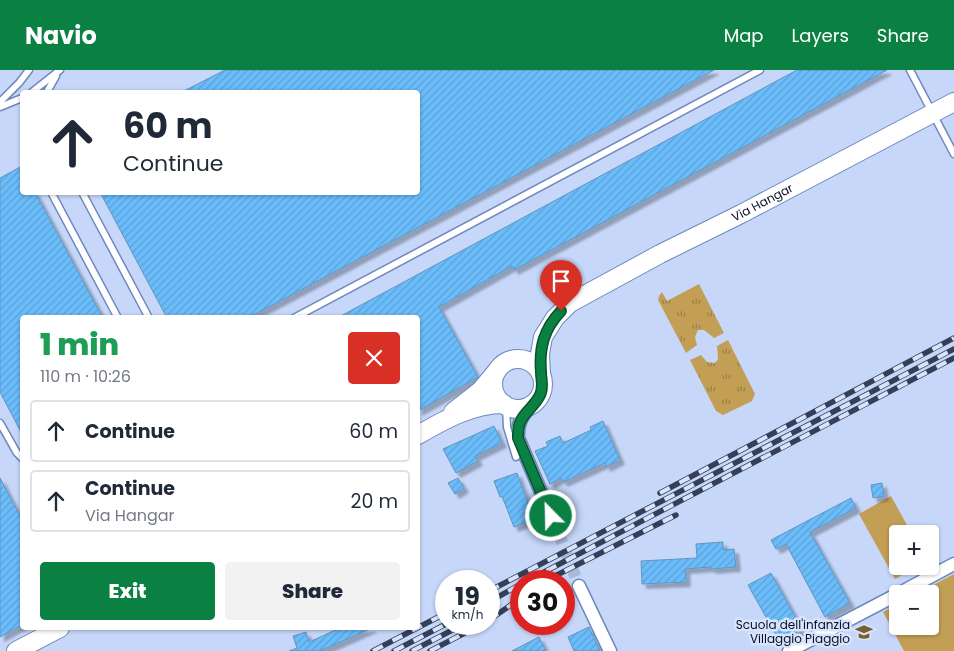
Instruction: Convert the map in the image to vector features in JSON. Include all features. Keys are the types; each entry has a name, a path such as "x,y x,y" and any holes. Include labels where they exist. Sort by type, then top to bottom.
{"street":[{"name":"Via Hangar","path":"518,359 545,316 554,307 570,302 954,102"},
{"name":"Via Hangar","path":"541,374 540,354 544,337 555,318 570,302"},
{"path":"438,424 481,390 507,362 518,359 533,364 541,374 542,391 522,417 518,438 558,532"},
{"path":"496,372 493,384 495,392 505,405"},
{"path":"420,434 468,410 491,404 519,409 534,403"},
{"path":"915,585 954,564"},
{"path":"579,586 610,651"},
{"path":"789,651 812,646 889,599"},
{"path":"16,651 56,630"}],"lane":[{"path":"0,102 19,84 29,70"},
{"path":"300,315 760,70"},
{"path":"910,70 954,154"},
{"path":"35,90 59,71"},
{"path":"48,90 59,71"},
{"path":"0,106 20,99"},
{"path":"53,195 116,315"},
{"path":"84,195 147,315"},
{"path":"505,405 508,427 516,457"},
{"path":"0,423 20,456"}],"green space":[{"path":"699,284 724,333 714,338 704,330 698,330 695,337 697,345 686,353 658,300 662,292 667,301"},
{"path":"728,340 755,394 752,401 723,415 716,411 690,360 701,355 707,362 715,363 718,359 717,346"},
{"path":"891,496 907,525 889,525 889,568 859,514"},
{"path":"954,574 954,651 904,651 895,635 939,635 939,585 933,585"},
{"path":"893,575 902,575 895,579"},
{"path":"889,609 889,623 883,612"}],"building":[{"path":"225,70 714,70 254,315 165,315 102,195 420,195 420,90 186,90"},
{"path":"797,70 887,70 514,270 512,266 439,307 478,377 420,410 420,315 343,315"},
{"path":"20,167 20,195 37,195 101,315 20,315 20,430 0,392 0,178"},
{"path":"603,421 620,460 606,467 605,463 563,482 561,478 550,484 535,451 548,446 546,442 560,436 563,443 591,430 590,427"},
{"path":"494,426 502,443 475,456 478,461 456,473 443,449"},
{"path":"517,473 534,519 514,527 494,481"},
{"path":"0,478 20,516 20,626 0,637"},
{"path":"458,478 464,488 455,494 448,483"},
{"path":"882,483 884,496 873,498 871,485"},
{"path":"851,498 856,508 810,532 850,603 825,617 786,544 776,549 771,540"},
{"path":"723,542 723,550 734,549 736,567 685,569 686,582 642,584 641,561 697,558 696,544"},
{"path":"771,573 802,629 780,642 748,585"},
{"path":"589,627 600,651 574,651 568,637"},
{"path":"336,630 367,630 320,651 289,651 297,648 293,636 306,632 309,642"},
{"path":"539,637 546,651 512,651"}],"tunnel":[{"path":"558,532 579,586"}],"railway":[{"path":"660,493 954,338"},
{"path":"500,585 954,349"},
{"path":"548,570 954,358"},
{"path":"567,570 676,515"},
{"path":"500,596 510,590"},
{"path":"500,612 510,606"},
{"path":"420,627 435,619"},
{"path":"373,651 413,630"},
{"path":"394,651 435,630"},
{"path":"412,651 443,635"},
{"path":"430,651 461,635"}],"place":[{"name":"Scuola dell'infanzia Villaggio Piaggio","path":"864,632"}],"route":[{"path":"551,516 518,438 518,430 522,417 537,400 542,391 540,361 542,343 547,329 561,311"}]}
